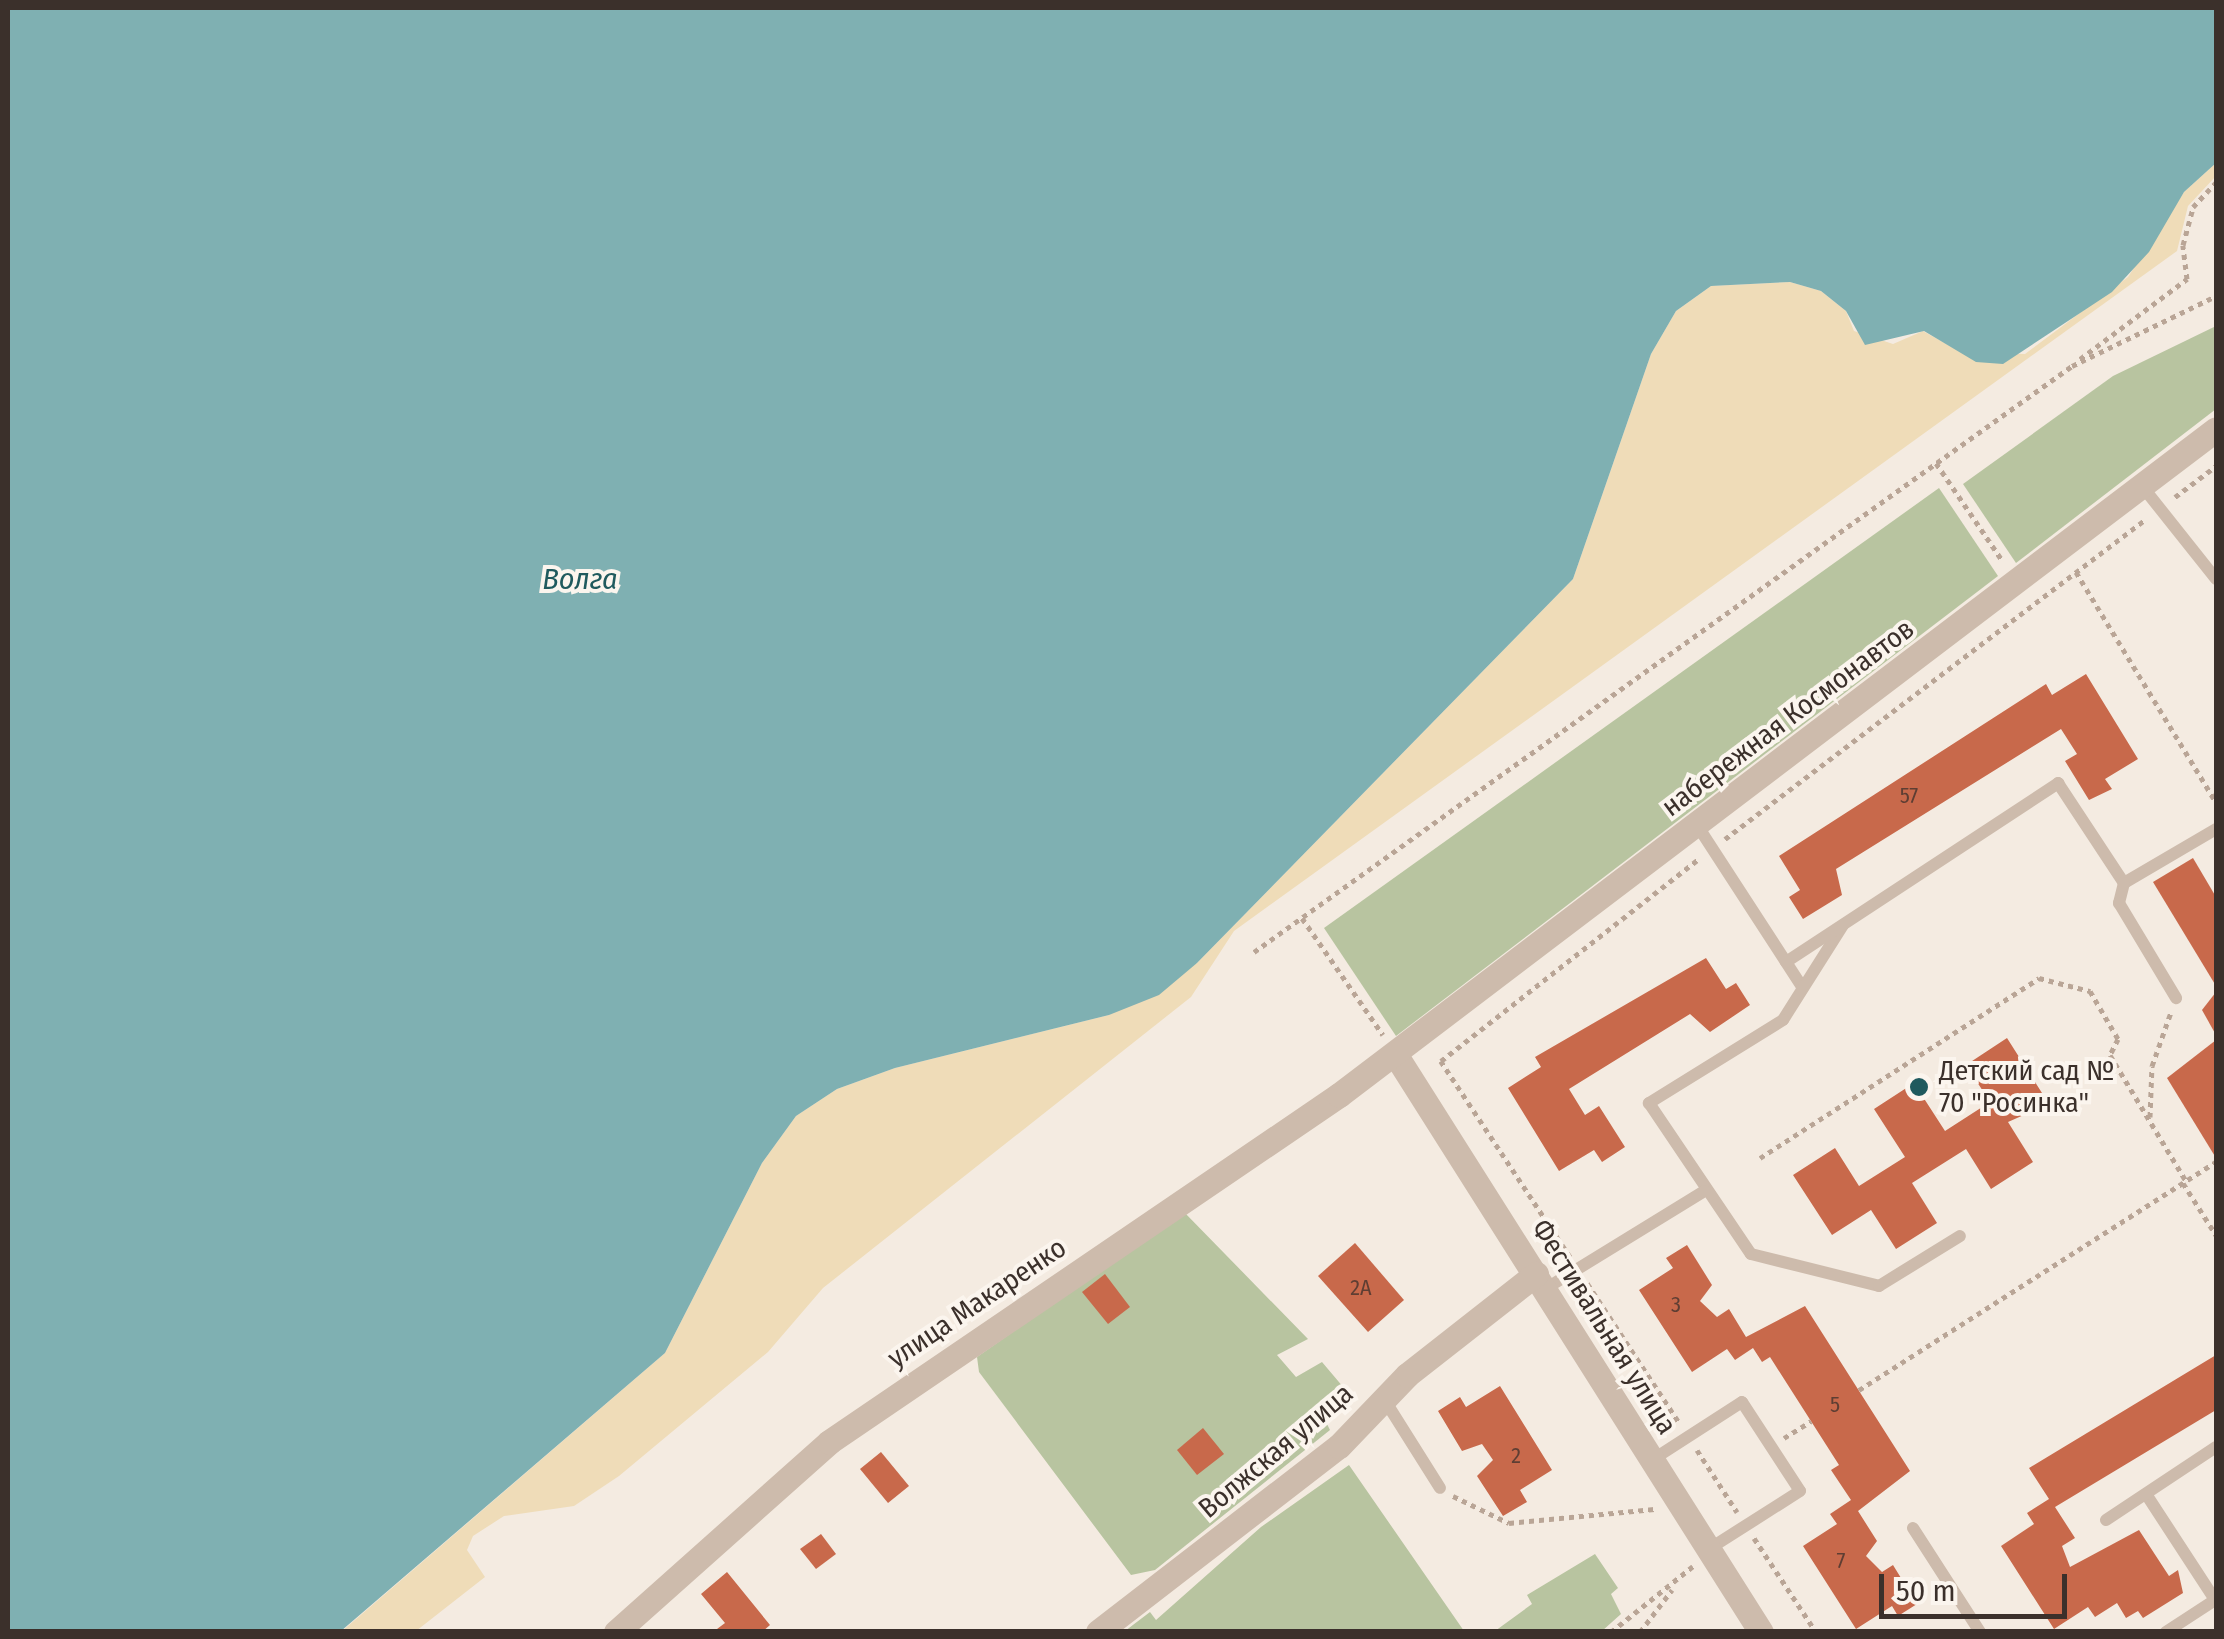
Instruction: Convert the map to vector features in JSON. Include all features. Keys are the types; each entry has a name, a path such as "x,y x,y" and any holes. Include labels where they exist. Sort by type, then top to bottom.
{"street":[{"name":"набережная Космонавтов","path":"1396,1054 2216,429"},
{"name":"Фестивальная улица","path":"1396,1054 1761,1632"},
{"name":"улица Макаренко","path":"616,1632 830,1442 1396,1054"},
{"name":"Волжская улица","path":"1098,1632 1339,1446 1384,1399 1540,1282"}],"lane":[{"path":"2142,486 2216,579"},
{"path":"1786,962 2058,783 2124,884"},
{"path":"1697,825 1803,988"},
{"path":"2176,998 2119,903 2124,884 2216,829"},
{"path":"1843,925 1782,1020 1649,1103 1704,1191 1751,1254 1879,1286 1960,1236"},
{"path":"1540,1282 1577,1268 1704,1191"},
{"path":"1384,1399 1440,1488"},
{"path":"1652,1460 1742,1402 1800,1491 1709,1550"},
{"path":"2106,1520 2216,1448"},
{"path":"2146,1494 2215,1600 2166,1632"},
{"path":"1913,1528 1977,1627 1962,1632"}],"path":[{"path":"1254,952 2072,366 2187,279 2182,245 2193,207 2216,182"},
{"path":"2072,366 2216,296"},
{"path":"1936,463 1996,552"},
{"path":"1816,1632 1441,1061 1712,848 2216,466"},
{"path":"2076,572 2216,802"},
{"path":"1302,918 1396,1054"},
{"path":"1760,1158 2039,978 2090,991 2118,1038 2110,1055 2216,1235"},
{"path":"2150,1120 2152,1066 2176,998"},
{"path":"1859,1390 2216,1162"},
{"path":"1771,1446 1811,1421"},
{"path":"1440,1488 1509,1523 1682,1506"},
{"path":"1640,1632 1709,1550"},
{"path":"1611,1632 1644,1601 1674,1588"}],"green space":[{"path":"2216,326 2216,409 2016,563 1963,484 2113,376"},
{"path":"1939,488 1998,576 1396,1036 1324,928"},
{"path":"1184,1212 1308,1339 1277,1355 1296,1377 1322,1362 1344,1388 1319,1408 1330,1430 1155,1570 1131,1575 979,1372 977,1357"},
{"path":"1349,1465 1464,1631 1125,1631 1150,1612 1156,1620 1261,1527"},
{"path":"1595,1554 1618,1588 1611,1594 1621,1614 1602,1631 1495,1631 1532,1604 1527,1595"}],"sand":[{"path":"2216,163 2216,176 2188,206 2177,251 1234,931 1191,997 823,1288 768,1352 619,1476 574,1506 504,1516 473,1536 467,1550 485,1577 416,1631 341,1632 665,1353 762,1163 796,1116 837,1089 895,1068 1109,1015 1197,963 1573,579 1651,354 1676,311 1711,286 1790,282 1821,291 1846,311 1854,331 1893,344 1923,331 1961,352 2025,354 2128,277 2184,192"}],"water":[{"name":"Волга","path":"8,8 2216,8 2216,163 2184,192 2149,252 2112,292 2003,364 1976,362 1924,331 1865,345 1846,311 1821,291 1790,282 1711,286 1676,311 1651,354 1573,579 1197,963 1159,995 1109,1015 895,1068 837,1089 796,1116 762,1163 665,1353 341,1631 8,1631"}],"building":[{"path":"2086,674 2138,759 2105,779 2112,789 2089,800 2065,761 2077,754 2061,729 1836,869 1842,895 1803,919 1789,897 1800,890 1779,856 2046,684 2052,695"},
{"path":"2193,858 2216,897 2216,986 2153,882"},
{"path":"1706,958 1726,989 1736,983 1750,1005 1710,1032 1690,1014 1569,1089 1585,1115 1599,1106 1625,1147 1602,1162 1594,1150 1559,1171 1508,1088 1541,1067 1535,1057"},
{"path":"2216,992 2216,1035 2202,1010"},
{"path":"2007,1038 2049,1104 2008,1122 2033,1162 1991,1189 1966,1149 1912,1183 1937,1223 1896,1249 1871,1210 1832,1235 1793,1175 1835,1148 1859,1186 1905,1157 1874,1109 1914,1083 1945,1131 1990,1102 1966,1065"},
{"path":"2216,1040 2216,1158 2167,1078"},
{"path":"1355,1243 1404,1300 1368,1332 1318,1276"},
{"path":"1687,1245 1712,1285 1700,1301 1717,1317 1729,1309 1746,1337 1805,1306 1910,1471 1858,1511 1877,1541 1866,1556 1882,1572 1893,1565 1917,1604 1898,1616 1892,1606 1856,1629 1803,1546 1837,1524 1830,1514 1851,1500 1831,1470 1839,1465 1770,1357 1762,1362 1753,1348 1735,1360 1727,1349 1692,1372 1639,1290 1673,1268 1666,1258"},
{"path":"1105,1274 1130,1307 1108,1324 1082,1292"},
{"path":"2216,1355 2216,1410 2055,1507 2075,1538 2062,1546 2070,1567 2139,1530 2169,1576 2178,1570 2183,1593 2143,1618 2138,1611 2126,1618 2117,1603 2095,1617 2088,1607 2054,1629 2001,1546 2034,1524 2027,1513 2049,1499 2029,1468"},
{"path":"1500,1386 1552,1470 1520,1490 1527,1502 1503,1516 1477,1476 1493,1460 1482,1444 1462,1451 1438,1411 1460,1397 1466,1407"},
{"path":"1203,1428 1224,1454 1197,1475 1177,1450"},
{"path":"881,1452 909,1486 888,1503 860,1469"},
{"path":"821,1534 836,1554 816,1569 800,1549"},
{"path":"727,1572 770,1625 762,1632 717,1629 725,1623 701,1594"}],"place":[{"name":"Детский сад № 70 \"Росинка\"","path":"1919,1087"}]}
